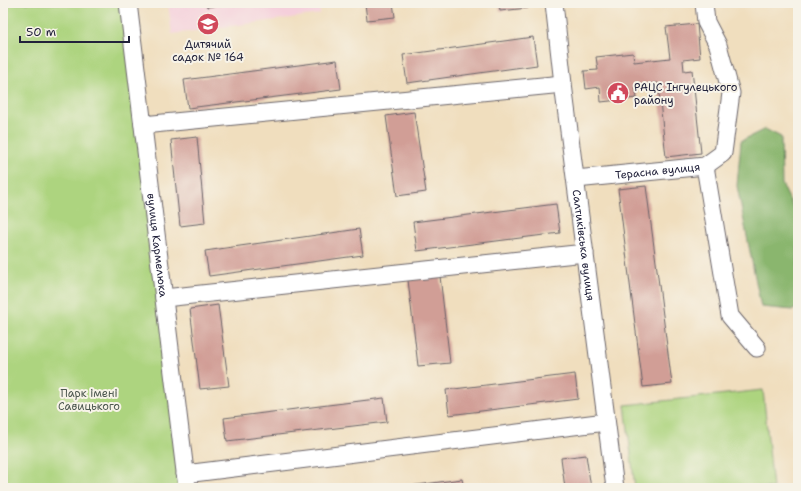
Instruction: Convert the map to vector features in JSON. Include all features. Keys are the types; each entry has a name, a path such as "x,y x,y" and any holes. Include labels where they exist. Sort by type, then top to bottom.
{"street":[{"name":"вулиця Кармелюка","path":"128,3 186,481"},
{"name":"Салтиківська вулиця","path":"554,3 615,488"},
{"name":"Терасна вулиця","path":"576,179 705,166 724,154 731,93 718,45 706,22 704,3"},
{"path":"143,125 563,84"},
{"path":"705,166 730,316 757,348"},
{"path":"164,298 585,254"},
{"path":"186,481 606,422"}],"shaded area":[{"name":"Дитячий садок № 164","path":"168,3 319,3 320,14 172,34"}],"green space":[{"name":"Парк імені Савицького","path":"3,3 128,3 187,488 3,488"},
{"path":"765,129 781,137 782,184 794,209 798,209 798,308 793,310 761,307 737,186 741,141"},
{"path":"763,390 773,488 635,488 625,405"}],"building":[{"path":"206,3 224,3 224,4 207,7"},
{"path":"365,3 393,3 395,17 367,20"},
{"path":"499,3 527,3 528,8 500,11"},
{"name":"РАЦС Інгулецького району","path":"697,24 700,58 683,60 684,71 692,70 701,153 666,157 658,83 635,85 637,98 601,102 600,87 586,89 584,71 598,70 596,57 633,53 634,62 670,58 666,27"},
{"path":"533,37 537,65 407,83 403,55"},
{"path":"337,60 341,89 188,108 184,80"},
{"path":"414,112 426,192 397,196 386,116"},
{"path":"197,137 205,223 180,226 171,140"},
{"path":"646,186 672,384 643,387 618,189"},
{"path":"556,204 560,233 417,251 413,222"},
{"path":"359,229 363,255 209,276 205,251"},
{"path":"440,276 450,363 418,366 408,280"},
{"path":"218,305 229,386 200,389 190,309"},
{"path":"575,374 578,399 449,415 446,390"},
{"path":"384,398 387,422 227,441 224,418"},
{"path":"586,455 591,488 565,488 561,458"},
{"path":"462,479 464,488 402,488 402,487"}],"place":[{"name":"Дитячий садок № 164","path":"208,24"},
{"name":"РАЦС Інгулецького району","path":"618,93"}]}
